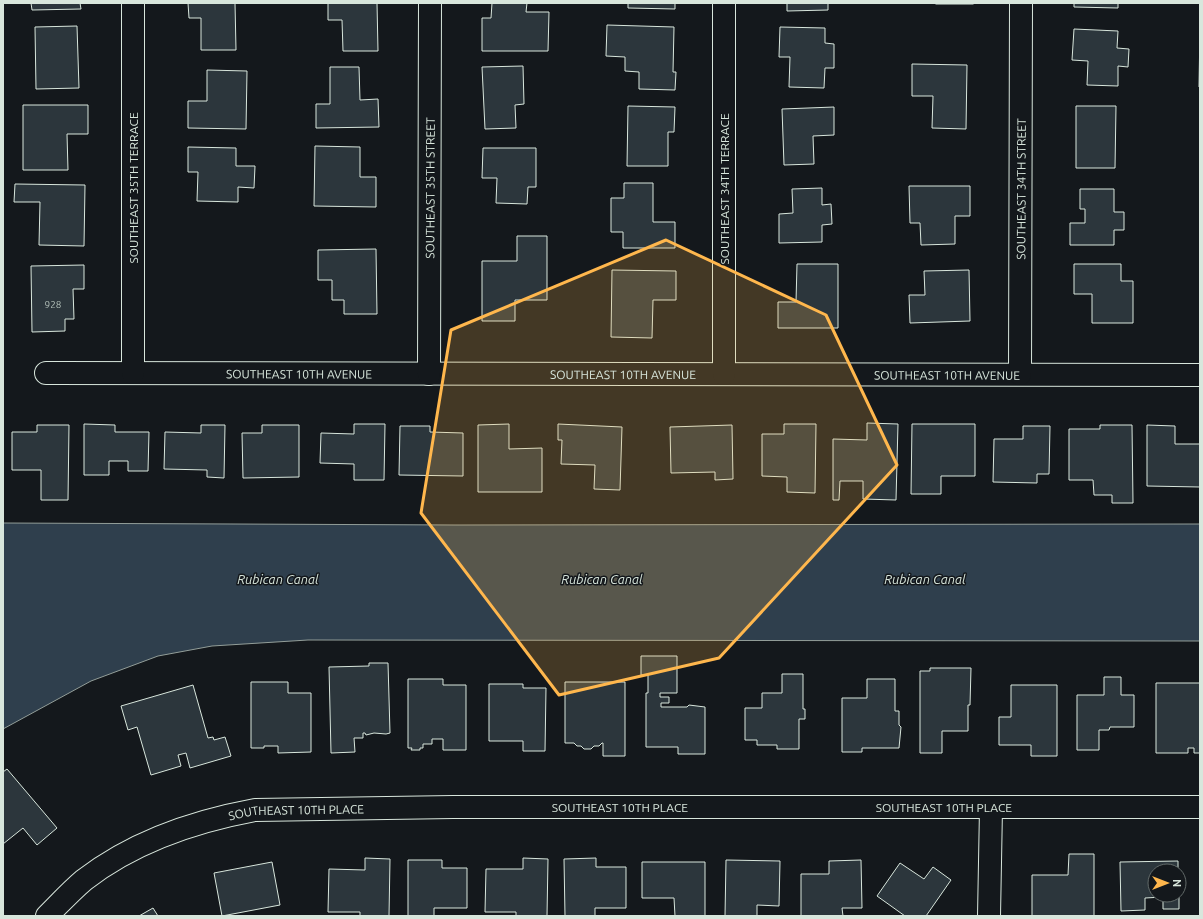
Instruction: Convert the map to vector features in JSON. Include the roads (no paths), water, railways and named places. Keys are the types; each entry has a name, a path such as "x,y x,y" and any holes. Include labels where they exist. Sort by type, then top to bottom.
{"street":[{"name":"SOUTHEAST 35TH TERRACE","path":"133,3 133,374"},
{"name":"SOUTHEAST 35TH STREET","path":"429,374 430,3"},
{"name":"SOUTHEAST 34TH TERRACE","path":"724,3 724,374"},
{"name":"SOUTHEAST 34TH STREET","path":"1020,374 1021,3"},
{"name":"SOUTHEAST 10TH AVENUE","path":"46,374 1200,375"},
{"name":"SOUTHEAST 10TH PLACE","path":"47,916 63,899 85,880 111,862 139,847 167,834 197,823 255,810 453,807 1200,807"},
{"path":"989,916 991,808"}],"water":[{"name":"Rubican Canal","path":"3,523 456,525 1200,524 1200,641 308,640 212,646 158,656 91,681 3,729"}]}
